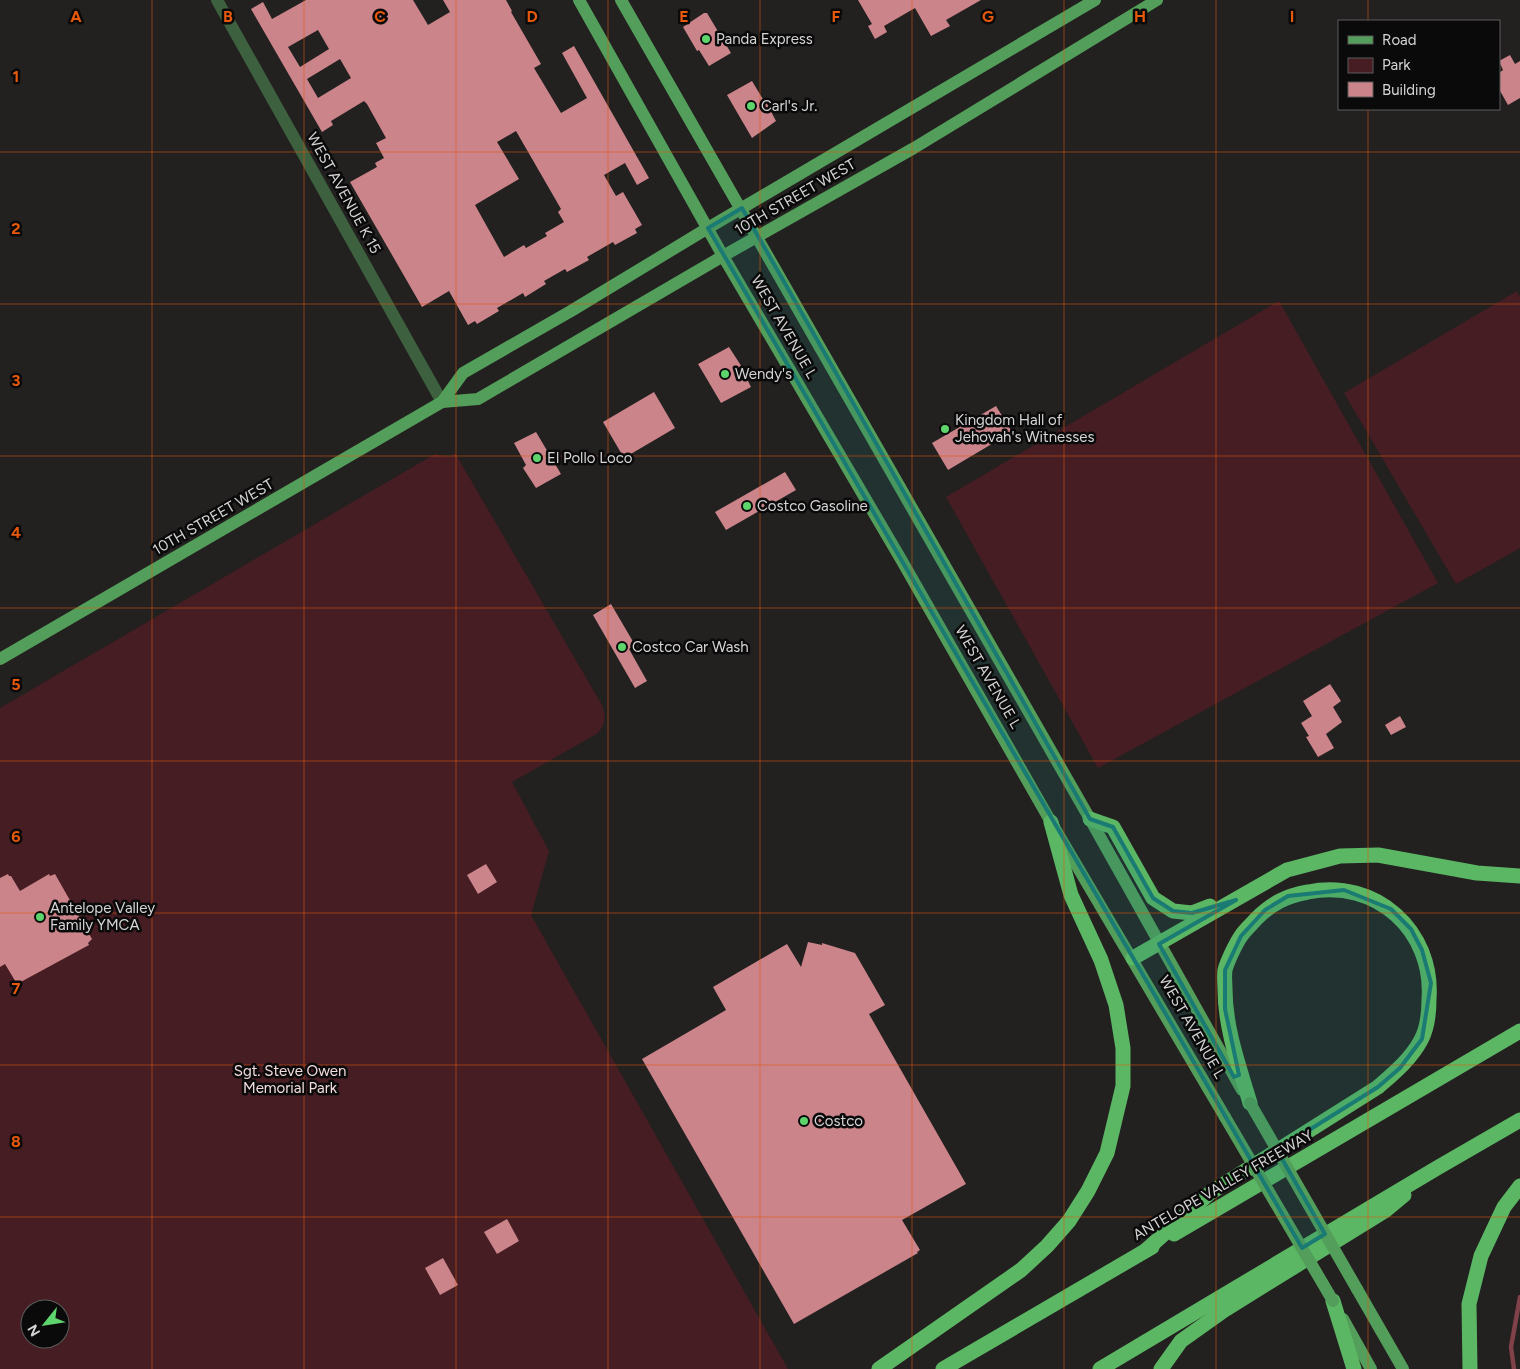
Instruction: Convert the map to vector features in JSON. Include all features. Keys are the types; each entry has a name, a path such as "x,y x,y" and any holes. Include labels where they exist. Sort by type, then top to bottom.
{"highway":[{"path":"1090,819 1113,827 1154,898 1173,912 1192,913 1211,905 1236,900"},
{"path":"879,1369 1021,1270 1047,1246 1069,1221 1088,1191 1107,1153 1123,1086 1122,1048 1116,1005 1101,960 1071,896 1051,822"},
{"path":"1132,958 1287,870 1340,856 1378,855 1477,873 1520,876"},
{"path":"1145,1251 1210,1193 1378,1087 1400,1068 1422,1039 1429,1010 1430,983 1422,950 1411,929 1391,909 1368,896 1344,890 1318,890 1288,896 1265,910 1240,936 1225,970 1225,1009 1233,1048 1250,1103"},
{"name":"ANTELOPE VALLEY FREEWAY","path":"943,1369 1520,1031"},
{"path":"1100,1369 1520,1120"},
{"path":"1161,1369 1181,1341 1226,1309 1386,1210 1437,1168"},
{"path":"1470,1369 1469,1304 1481,1256 1504,1207 1520,1186"},
{"path":"1333,1301 1354,1369"}],"main road":[{"name":"WEST AVENUE L","path":"579,0 723,256 1371,1369"},
{"name":"WEST AVENUE L","path":"621,0 742,208 1090,819 1159,944 1403,1369"},
{"name":"10TH STREET WEST","path":"0,659 442,402 463,373 602,293 708,228 1095,0"},
{"name":"10TH STREET WEST","path":"442,402 478,399 723,256 914,148 1156,0"}],"street":[{"name":"WEST AVENUE K 15","path":"217,0 442,402"}],"highlighted area":[{"path":"742,208 1090,819 1113,827 1153,898 1173,911 1192,913 1236,900 1159,944 1234,1077 1239,1075 1225,1009 1225,970 1241,936 1265,910 1288,896 1344,890 1391,909 1411,929 1422,950 1431,983 1422,1039 1400,1068 1378,1087 1277,1150 1325,1234 1302,1248 708,228"}],"green space":[{"path":"1517,291 1520,297 1520,548 1456,584 1344,393"},
{"path":"1279,301 1438,583 1098,768 946,497"},
{"name":"Sgt. Steve Owen Memorial Park","path":"455,453 602,705 604,713 604,723 598,733 512,782 549,851 531,915 788,1369 0,1369 0,708 435,454 449,457"}],"building":[{"path":"306,0 413,0 428,25 450,12 443,0 506,0 541,64 534,68 561,113 587,98 562,53 574,46 649,178 637,185 625,163 604,175 616,196 623,192 642,225 635,229 637,233 615,245 613,242 587,257 589,260 567,272 565,269 544,281 546,284 525,297 523,293 497,308 499,311 477,324 475,321 468,325 449,291 422,307 350,182 377,167 375,163 384,158 376,143 386,138 364,101 331,121 333,125 322,132 251,9 263,2 272,19","holes":["318,30 329,49 300,67 288,47","340,59 351,78 318,98 307,79","516,131 561,209 558,212 564,222 545,233 547,236 526,248 524,245 504,257 475,205 519,179 497,142"]},
{"path":"858,0 981,0 946,20 950,26 931,36 915,8 884,26 887,32 875,39 868,26 872,24"},
{"name":"Panda Express","path":"704,13 707,13 731,53 709,66 699,50 697,51 683,27"},
{"path":"1510,55 1515,64 1520,61 1520,98 1508,105 1500,91 1500,72 1503,70 1500,60"},
{"name":"Carl's Jr.","path":"752,81 776,121 752,138 727,95"},
{"name":"Wendy's","path":"729,347 749,378 747,379 751,387 721,403 698,364"},
{"path":"654,392 675,428 624,458 603,422"},
{"path":"996,406 1012,432 948,470 932,443"},
{"name":"El Pollo Loco","path":"536,432 561,474 536,488 523,468 526,465 514,443"},
{"name":"Costco Gasoline","path":"785,472 796,490 726,530 715,512"},
{"name":"Costco Car Wash","path":"611,604 635,645 629,649 647,681 635,688 593,615"},
{"path":"1330,684 1341,701 1333,707 1342,722 1326,734 1334,748 1318,757 1306,737 1309,736 1301,723 1312,716 1303,701"},
{"path":"1400,716 1406,727 1391,735 1385,725"},
{"path":"486,864 497,882 478,894 467,875"},
{"name":"Antelope Valley Family YMCA","path":"8,874 20,891 49,874 50,876 55,874 92,939 88,943 89,945 17,984 5,964 0,967 0,878"},
{"name":"Costco","path":"808,942 822,945 822,943 855,953 885,1005 869,1014 966,1184 902,1220 920,1250 918,1253 794,1324 642,1059 726,1010 713,987 787,944 801,967"},
{"path":"507,1219 519,1241 497,1254 484,1232"},
{"path":"443,1258 458,1285 440,1295 425,1268"}],"waterway":[{"path":"1514,1369 1511,1347 1520,1297"}],"place":[{"name":"Panda Express","path":"706,39"},
{"name":"Carl's Jr.","path":"751,106"},
{"name":"Wendy's","path":"725,374"},
{"name":"Kingdom Hall of Jehovah's Witnesses","path":"945,429"},
{"name":"El Pollo Loco","path":"537,458"},
{"name":"Costco Gasoline","path":"747,506"},
{"name":"Costco Car Wash","path":"622,647"},
{"name":"Antelope Valley Family YMCA","path":"40,917"},
{"name":"Costco","path":"804,1121"}]}
